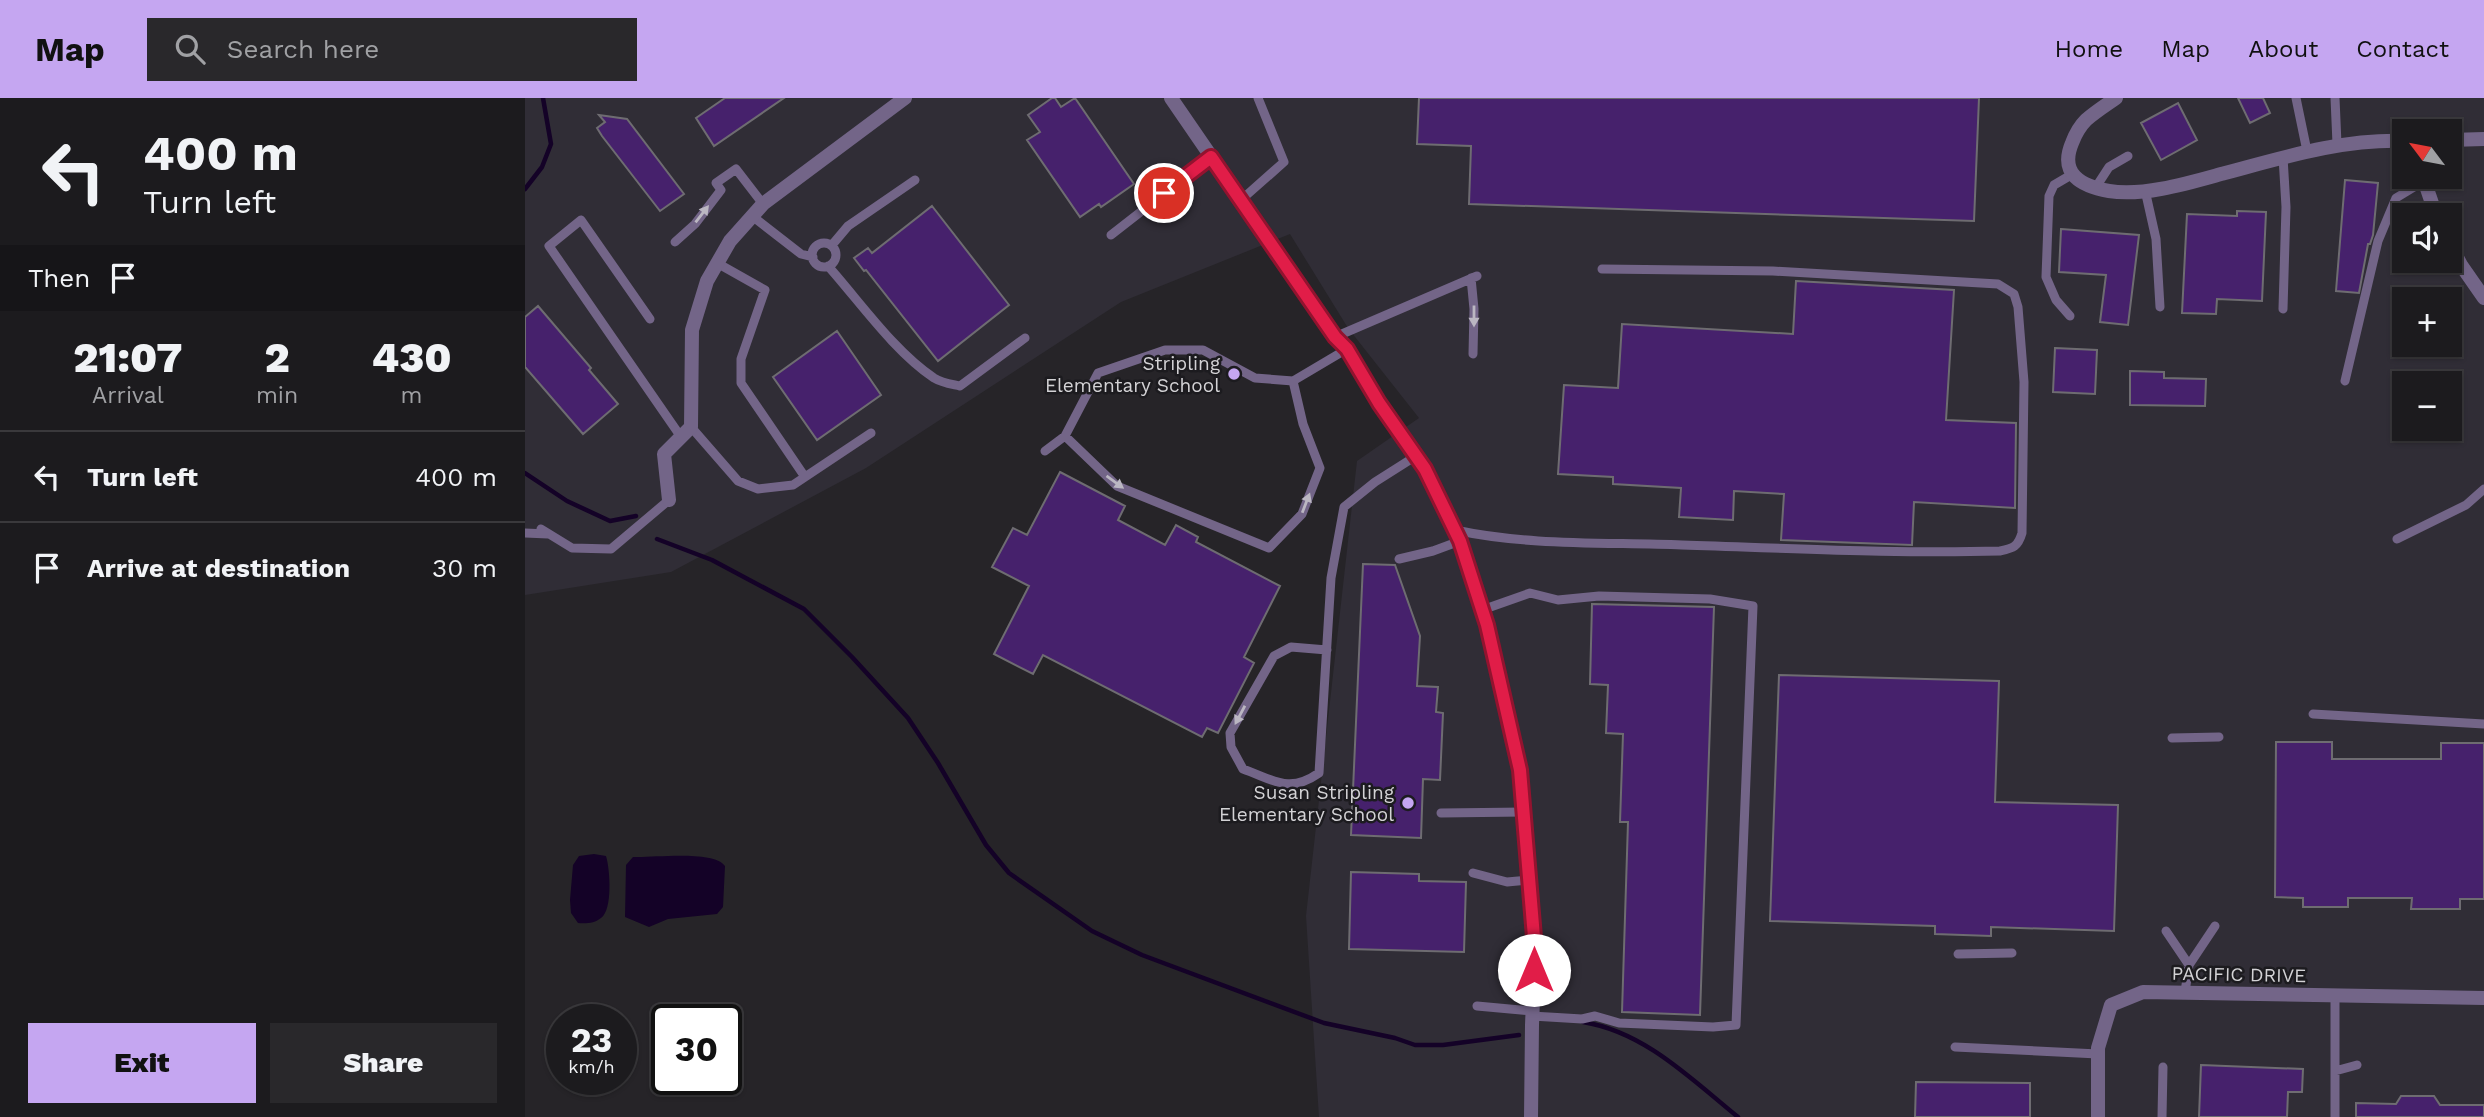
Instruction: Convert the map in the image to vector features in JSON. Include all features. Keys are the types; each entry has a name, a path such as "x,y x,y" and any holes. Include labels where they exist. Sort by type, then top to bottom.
{"street":[{"path":"669,500 664,454 686,432 692,330 707,281 717,263 730,241 763,204 905,98"},
{"path":"1171,98 1335,337 1347,349 1379,403 1425,469 1457,536 1482,610 1520,770 1535,949 1531,1117"},
{"path":"2116,98 2084,122 2075,135 2067,164 2071,175 2096,187 2127,193 2192,181 2337,144 2392,141"},
{"path":"2462,140 2484,139"},
{"path":"2462,266 2484,298"},
{"name":"PACIFIC DRIVE","path":"2098,1117 2098,1054 2111,1005 2143,992 2484,998"}],"lane":[{"path":"1241,200 1284,162 1258,98"},
{"path":"2296,98 2307,151"},
{"path":"2335,98 2337,144"},
{"path":"2096,187 2109,167 2129,156"},
{"path":"1111,235 1211,157"},
{"path":"2283,157 2286,208 2283,309"},
{"path":"675,243 695,224 721,190 716,183 736,169 763,204"},
{"path":"2070,316 2056,300 2046,277 2049,196 2054,185 2071,175"},
{"path":"832,245 848,226 915,180"},
{"path":"2345,381 2378,241 2396,198 2409,189"},
{"path":"2145,190 2156,239 2160,307"},
{"path":"752,216 801,254 813,257 820,266 828,266 834,262 836,255 832,245"},
{"path":"650,319 581,220 548,246 686,432 739,481 758,489 793,485 871,433"},
{"path":"813,257 818,244 832,245"},
{"path":"717,263 765,290 741,359 741,383 804,477"},
{"path":"828,266 912,360 936,379 949,384 960,386 1025,338"},
{"path":"1399,559 1433,551 1457,536 1545,542 1852,552 2000,551 2014,548 2019,543 2023,506 2024,382 2018,307 2014,294 2006,288 1998,284 1773,271 1602,269"},
{"path":"1335,337 1474,277 1473,354"},
{"path":"1045,451 1065,436 1098,373 1165,350 1203,350 1255,378 1293,381 1347,349"},
{"path":"1065,436 1117,486 1269,548 1303,514 1320,468 1303,425 1293,381"},
{"path":"1327,650 1291,648 1274,656 1230,733 1231,747 1243,769 1290,786 1307,781 1319,773 1327,650 1331,578 1344,507 1375,482 1416,456"},
{"path":"2397,539 2466,505 2484,489"},
{"path":"525,533 545,532 572,548 611,549 669,500"},
{"path":"1477,1006 1532,1017 1582,1019 1595,1016 1619,1023 1713,1027 1736,1025 1753,606 1710,599 1599,596 1558,600 1530,593 1482,610"},
{"path":"2313,714 2484,724"},
{"path":"2172,738 2219,737"},
{"path":"1441,813 1524,812"},
{"path":"1473,873 1507,882 1529,880"},
{"path":"2185,992 2189,965 2215,926"},
{"path":"2167,931 2189,965"},
{"path":"1958,954 2011,953"},
{"path":"2335,995 2335,1117"},
{"path":"1955,1047 2098,1054"},
{"path":"2335,1071 2357,1065"},
{"path":"2162,1117 2163,1067"}],"shaded area":[{"path":"525,98 2484,98 2484,1117 1319,1117 1306,916 1357,461 1419,418 1348,328 1290,234 1121,302 866,468 671,572 525,595"},
{"path":"579,856 606,856 609,870 607,907 599,920 578,923 571,913 573,865"},
{"path":"696,856 718,861 725,866 723,907 717,914 668,919 649,927 625,917 626,865 633,857"}],"building":[{"path":"725,98 784,98 714,146 696,118"},
{"path":"1055,98 1061,107 1075,98 1134,184 1101,207 1099,204 1080,217 1027,140 1040,132 1028,115"},
{"path":"1419,98 1979,98 1974,221 1469,204 1471,146 1417,144"},
{"path":"2238,98 2263,98 2270,113 2250,123"},
{"path":"2178,103 2197,140 2161,160 2141,123"},
{"path":"599,115 627,119 684,194 660,211 602,136 597,128 605,122"},
{"path":"2345,180 2378,183 2373,235 2368,244 2359,293 2336,291"},
{"path":"932,206 1009,305 938,361 854,258 868,248 872,253"},
{"path":"2237,211 2266,212 2262,301 2217,299 2216,314 2182,313 2187,214 2237,216"},
{"path":"2061,229 2139,235 2128,325 2100,322 2106,275 2059,272"},
{"path":"1796,281 1954,290 1946,420 2016,423 2015,508 1914,502 1912,545 1781,540 1784,494 1734,491 1733,520 1679,517 1681,488 1613,484 1613,477 1558,474 1564,385 1618,388 1622,324 1793,334"},
{"path":"538,306 618,404 583,434 525,367 525,317"},
{"path":"837,331 881,395 817,440 773,377"},
{"path":"2055,348 2097,350 2095,394 2053,392"},
{"path":"2130,371 2164,372 2164,378 2206,379 2205,406 2130,405"},
{"path":"1060,472 1125,506 1118,520 1165,545 1176,525 1198,537 1196,542 1280,586 1244,657 1254,663 1218,733 1207,728 1202,737 1043,655 1033,674 994,654 1029,586 992,567 1013,528 1027,535"},
{"path":"1363,564 1395,565 1420,636 1417,686 1438,687 1436,712 1443,713 1440,780 1423,779 1421,838 1351,835"},
{"path":"1592,604 1714,607 1700,1015 1622,1012 1628,822 1620,822 1623,734 1606,733 1608,685 1590,684"},
{"path":"1779,675 1999,681 1995,802 2118,805 2114,931 1991,927 1991,936 1935,934 1935,926 1770,921"},
{"path":"2276,742 2332,742 2332,759 2441,759 2441,743 2484,743 2484,899 2460,899 2460,909 2411,909 2412,898 2348,898 2348,907 2303,907 2303,898 2275,897"},
{"path":"1351,872 1419,874 1419,881 1466,882 1464,952 1349,949"},
{"path":"2201,1065 2303,1069 2302,1092 2288,1092 2287,1117 2199,1117"},
{"path":"1916,1082 2030,1083 2030,1117 1915,1117"},
{"path":"2401,1096 2434,1096 2440,1105 2484,1105 2484,1117 2356,1117 2356,1103 2396,1104"}],"waterway":[{"path":"525,189 542,167 551,144 543,98"},
{"path":"525,473 567,501 610,521 636,516"},
{"path":"657,539 712,560 804,609 908,718 986,845 1009,873 1092,931 1142,955 1324,1023 1395,1038 1415,1045 1443,1045 1519,1035"},
{"path":"1583,1022 1606,1027 1647,1046 1738,1117"}],"place":[{"name":"Stripling Elementary School","path":"1234,374"},
{"name":"Susan Stripling Elementary School","path":"1408,803"}],"route":[{"path":"1164,193 1211,157 1335,337 1347,349 1379,403 1425,469 1460,541 1487,625 1520,770 1535,949 1534,970"}]}
